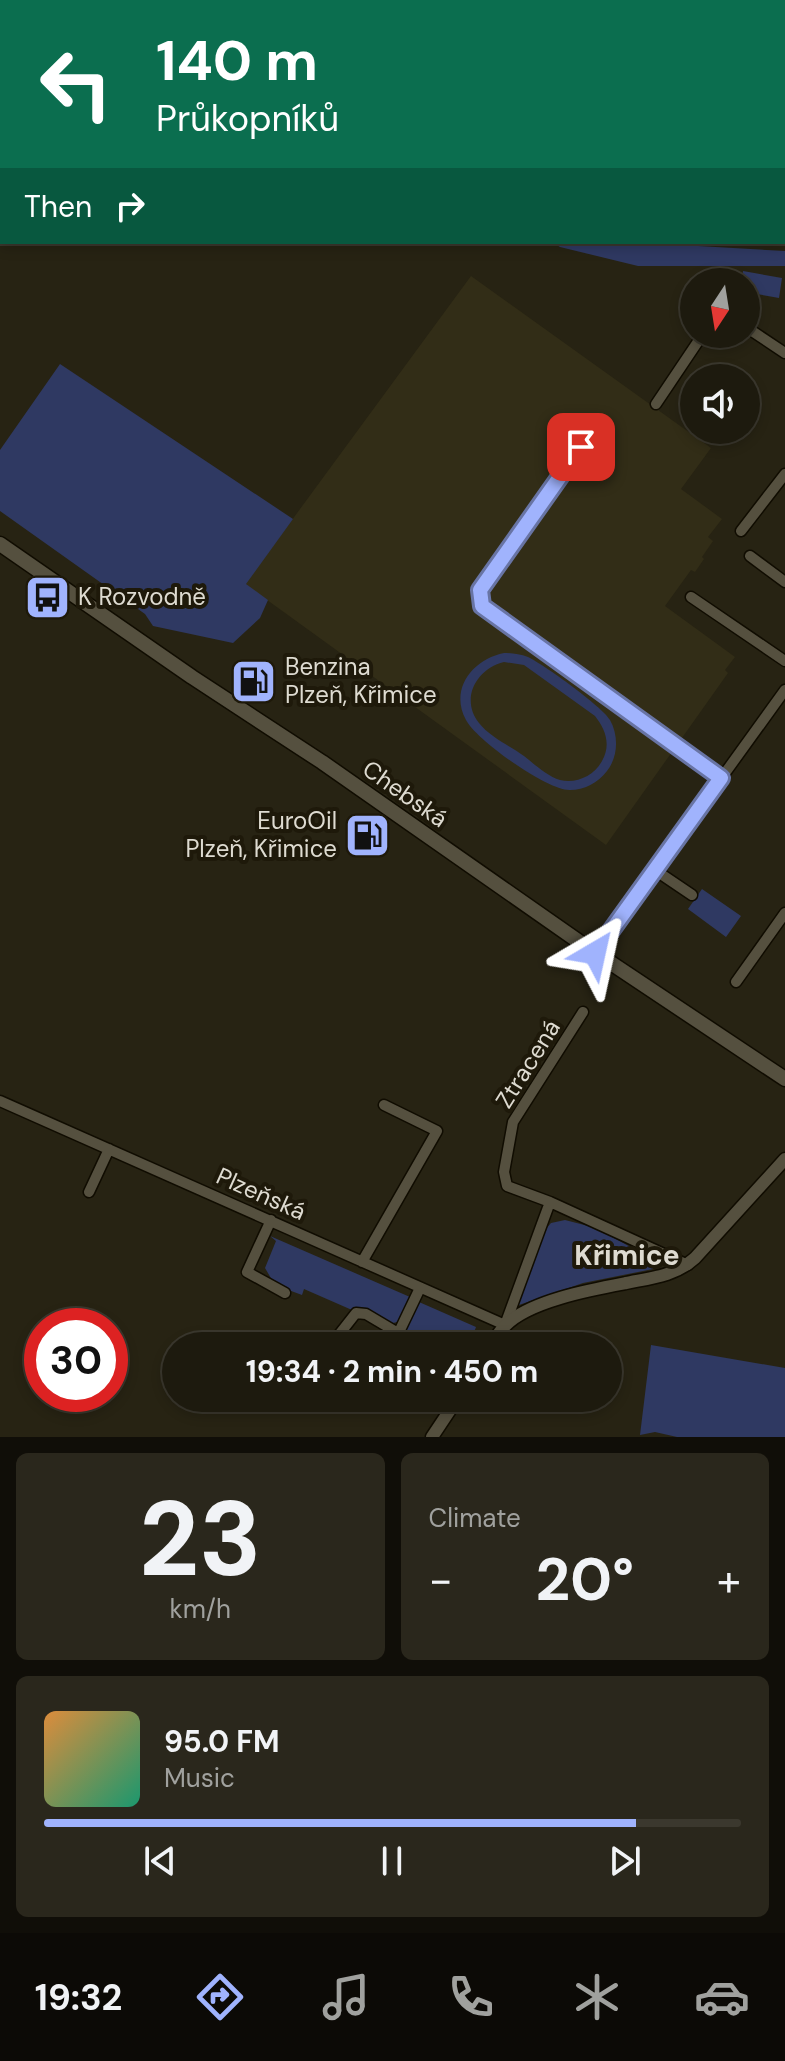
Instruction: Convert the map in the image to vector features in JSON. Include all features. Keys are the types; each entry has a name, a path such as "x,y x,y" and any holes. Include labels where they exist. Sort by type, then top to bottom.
{"main road":[{"name":"Chebská","path":"0,544 192,677 322,762 595,953 785,1079"}],"street":[{"path":"760,336 785,353"},
{"path":"656,404 694,348"},
{"path":"595,426 480,590 482,606 721,778"},
{"path":"741,531 785,474"},
{"path":"750,556 785,582"},
{"path":"691,597 785,661"},
{"path":"595,953 785,690"},
{"path":"655,870 692,895"},
{"path":"736,982 785,913"},
{"name":"Ztracená","path":"550,1202 507,1186 504,1172 513,1122 583,1012"},
{"name":"Plzeňská","path":"0,1101 505,1325"},
{"path":"362,1262 437,1131 384,1105"},
{"path":"89,1192 109,1149"},
{"path":"505,1325 553,1300 663,1276 691,1262 785,1159"},
{"path":"500,1332 550,1202 691,1262"},
{"path":"271,1220 247,1272 285,1293"},
{"path":"341,1332 356,1313 366,1314 399,1332 420,1288"},
{"path":"432,1437 449,1412"}],"shaded area":[{"path":"555,244 663,244 785,251 785,266 638,266"},
{"path":"760,274 782,278 779,298 760,295"},
{"path":"471,276 680,426 680,444 705,444 711,448 681,489 722,519 708,537 713,541 702,557 704,559 695,572 691,570 665,606 735,657 725,670 728,673 606,845 245,584"},
{"path":"60,364 293,519 246,584 268,600 260,618 233,643 153,626 145,614 0,511 0,450"},
{"path":"507,653 528,657 572,686 605,714 613,726 616,746 611,765 599,779 580,789 560,788 530,774 472,729 461,708 462,687 474,669 493,656","holes":["504,662 524,665 599,721 606,738 605,755 589,775 572,781 550,776 489,733 473,714 471,695 486,671"]},
{"path":"702,889 741,916 726,937 688,909"},
{"path":"565,1220 596,1228 654,1260 653,1269 583,1283 516,1306 545,1230 551,1223"},
{"path":"270,1236 410,1297 400,1321 390,1324 365,1311 352,1310 304,1289 302,1295 275,1285 265,1268 276,1241"},
{"path":"419,1302 476,1327 474,1332 406,1330"},
{"path":"651,1345 785,1368 785,1437 677,1437 655,1432 640,1435"}],"place":[{"name":"K Rozvodně","path":"47,597"},
{"name":"Benzina Plzeň, Křimice","path":"254,681"},
{"name":"EuroOil Plzeň, Křimice","path":"368,835"}],"district":[{"name":"Křimice","path":"627,1255"}],"route":[{"path":"581,447 480,590 482,606 721,778 595,953"}]}
